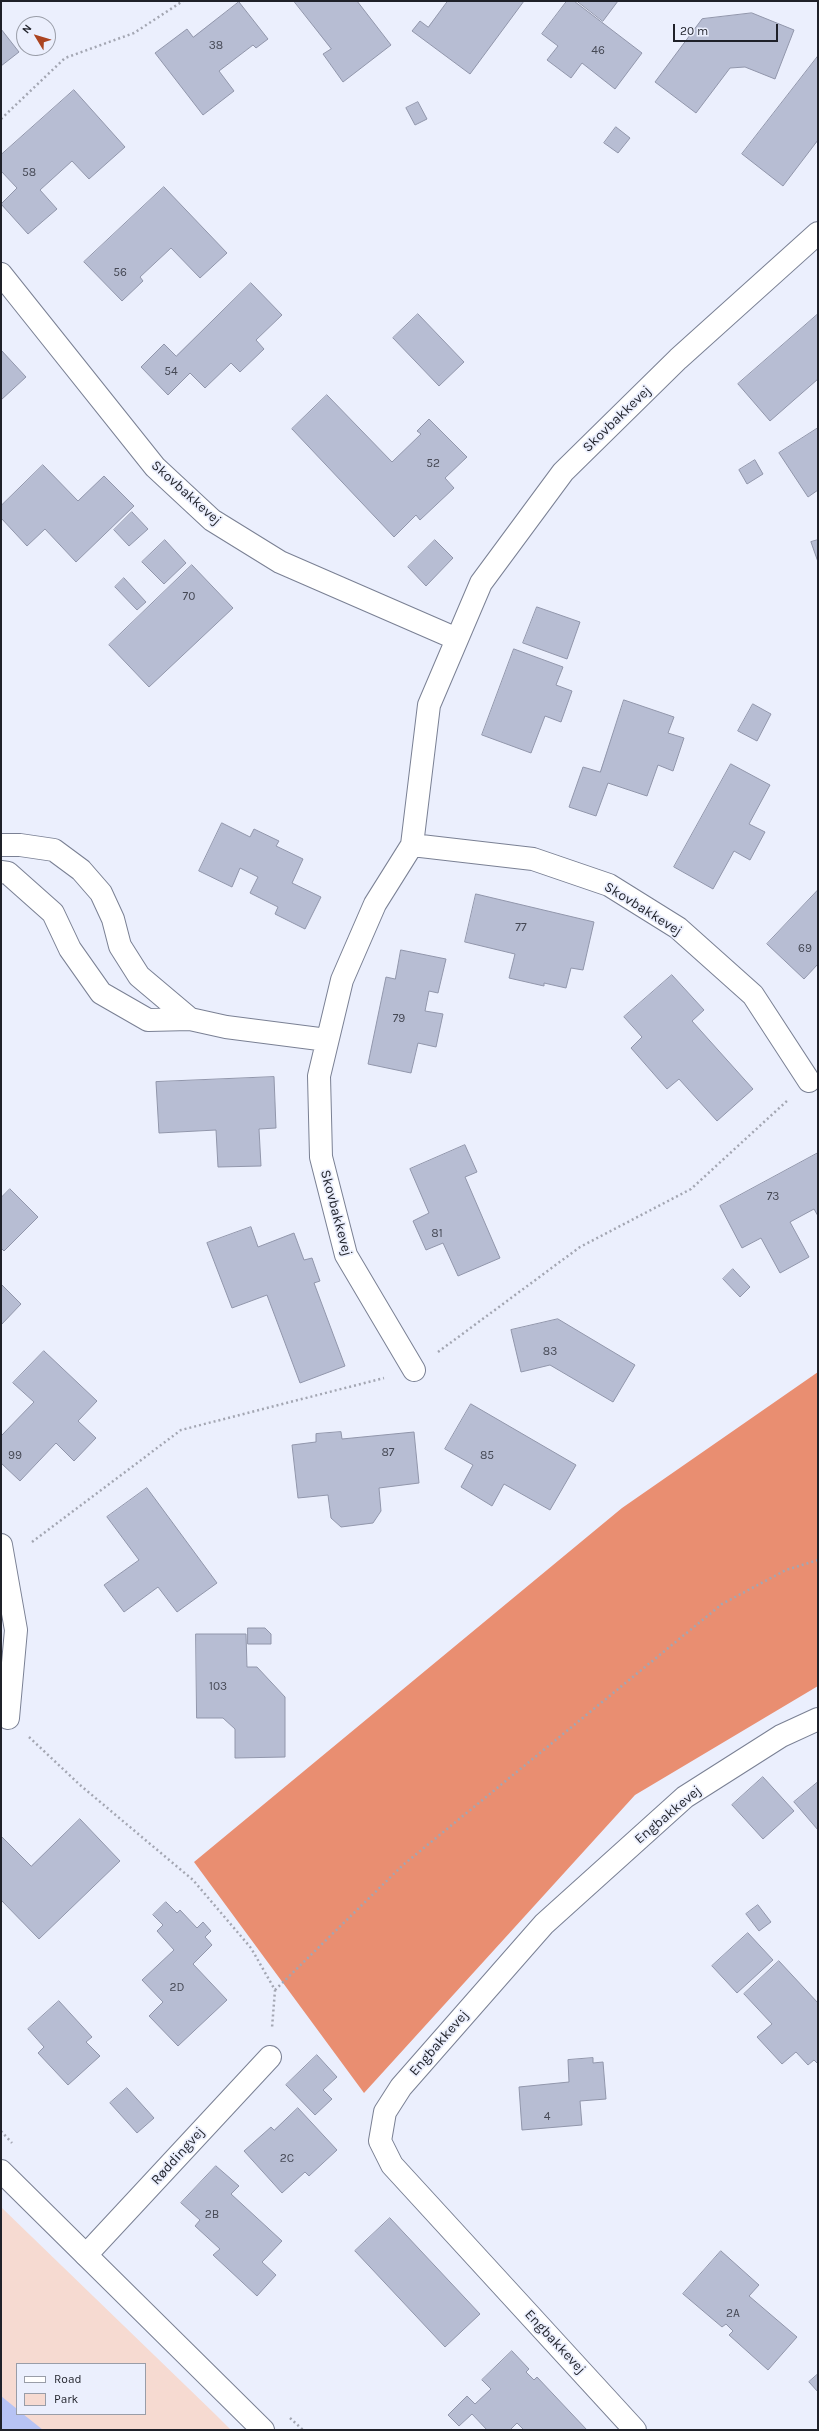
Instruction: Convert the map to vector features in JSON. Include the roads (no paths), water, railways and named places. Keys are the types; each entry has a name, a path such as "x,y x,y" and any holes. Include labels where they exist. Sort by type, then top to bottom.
{"street":[{"name":"Skovbakkevej","path":"414,1370 346,1255 321,1157 319,1076 345,973 375,904 412,845 429,705 481,583 563,472 678,359 818,233"},
{"name":"Skovbakkevej","path":"1,274 155,467 212,520 280,562 457,639"},
{"path":"1,845 20,845 54,850 81,870 101,893 113,919 120,946 139,976 190,1018"},
{"name":"Skovbakkevej","path":"412,845 533,859 609,885 678,928 752,995 808,1081"},
{"path":"1,872 8,873 53,913 70,949 101,994 148,1020 190,1018 226,1027 327,1040"},
{"path":"1,1545 16,1630 8,1718"},
{"name":"Engbakkevej","path":"635,2430 392,2165 380,2141 385,2112 401,2087 544,1924 685,1797 781,1736 818,1720"},
{"name":"Røddingvej","path":"86,2255 270,2057"},
{"path":"1,2171 263,2430"}],"water":[{"path":"1,2396 16,2408 16,2415 24,2415 43,2430 1,2430"}]}
